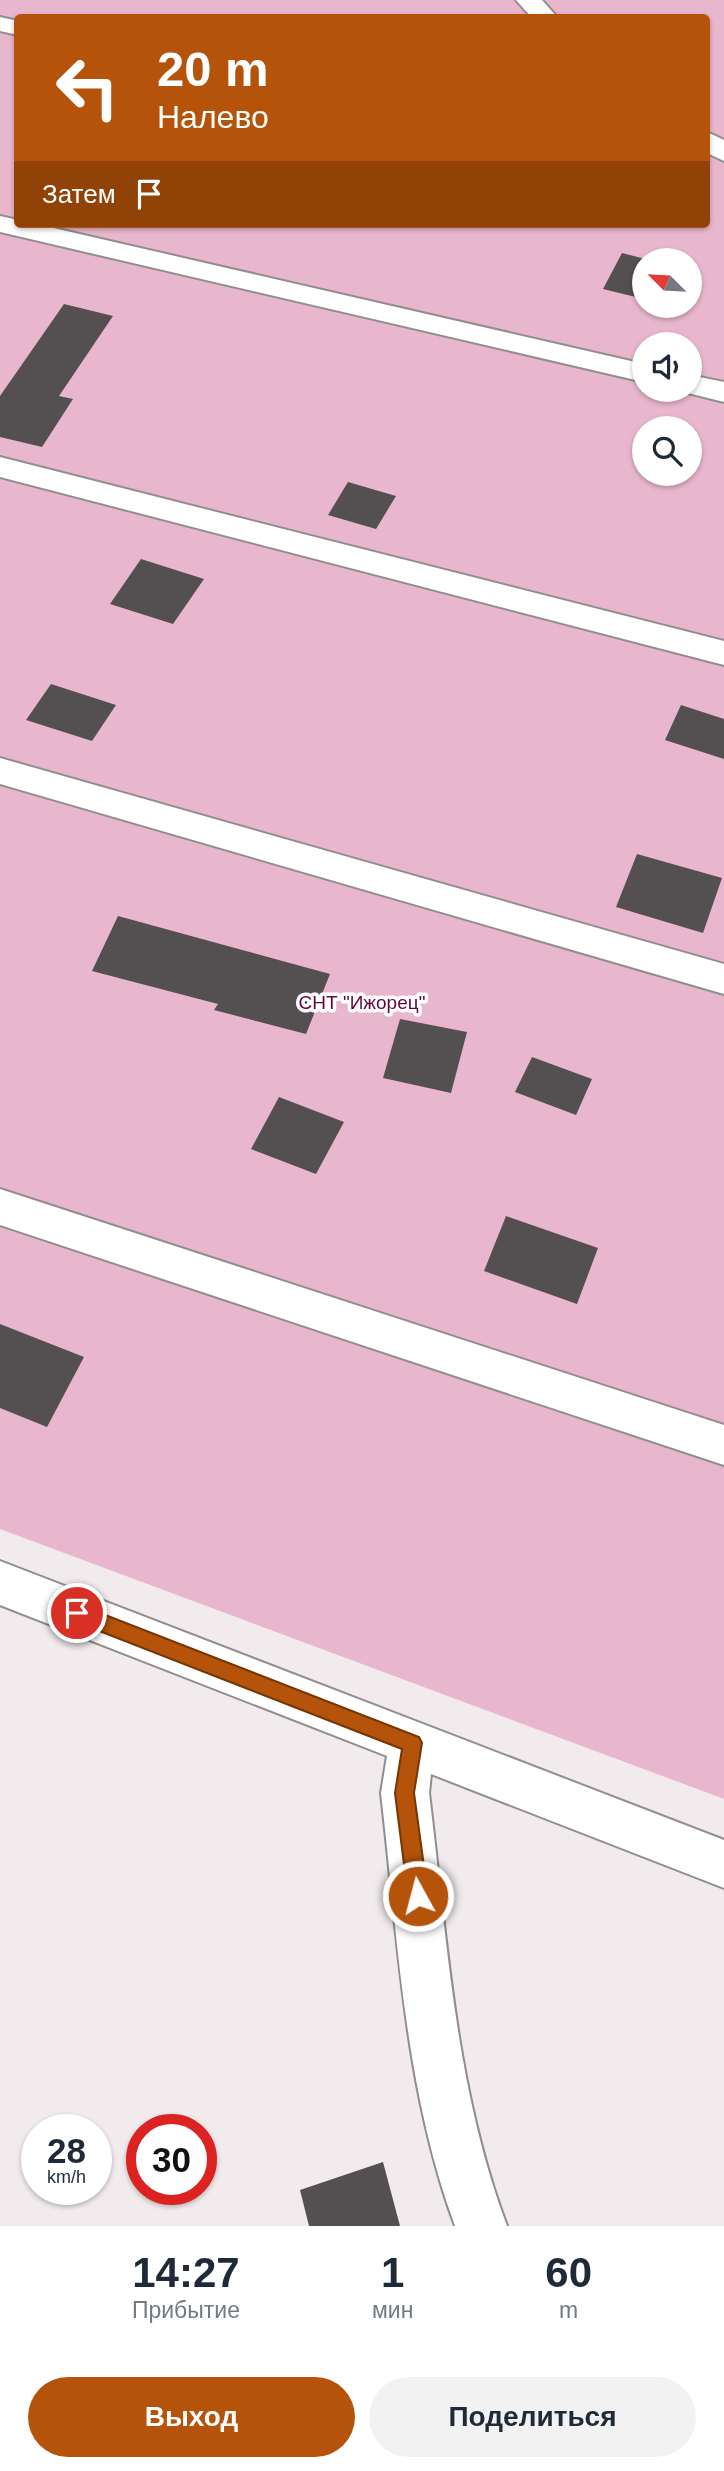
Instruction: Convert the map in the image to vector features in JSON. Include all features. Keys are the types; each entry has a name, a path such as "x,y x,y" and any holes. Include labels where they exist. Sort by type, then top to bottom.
{"street":[{"path":"528,0 542,14"},
{"path":"710,142 724,153"},
{"path":"17,228 632,370"},
{"path":"702,387 724,392"},
{"path":"0,467 724,653"},
{"path":"0,771 724,979"},
{"path":"0,1207 724,1445"},
{"path":"0,1583 724,1864"},
{"path":"412,1743 405,1793 440,2077 460,2170 481,2226"}],"green space":[{"name":"СНТ \"Ижорец\"","path":"0,0 724,0 724,1799 0,1529"}],"building":[{"path":"622,253 632,256 632,296 603,289"},
{"path":"64,304 113,316 59,396 73,399 42,447 0,437 0,396"},
{"path":"348,482 396,496 376,529 328,515"},
{"path":"141,559 204,579 173,624 110,604"},
{"path":"51,684 116,705 92,741 26,720"},
{"path":"681,705 724,719 724,759 665,740"},
{"path":"637,854 722,878 703,933 616,907"},
{"path":"118,916 330,974 306,1034 214,1010 218,1004 92,971"},
{"path":"400,1019 467,1032 451,1093 383,1078"},
{"path":"532,1057 592,1079 576,1115 515,1092"},
{"path":"279,1097 344,1122 316,1174 251,1149"},
{"path":"506,1216 598,1248 577,1304 484,1271"},
{"path":"0,1324 84,1357 47,1427 0,1408"},
{"path":"383,2162 400,2226 309,2226 300,2190"}],"route":[{"path":"77,1613 412,1743 405,1793 418,1896"}]}
